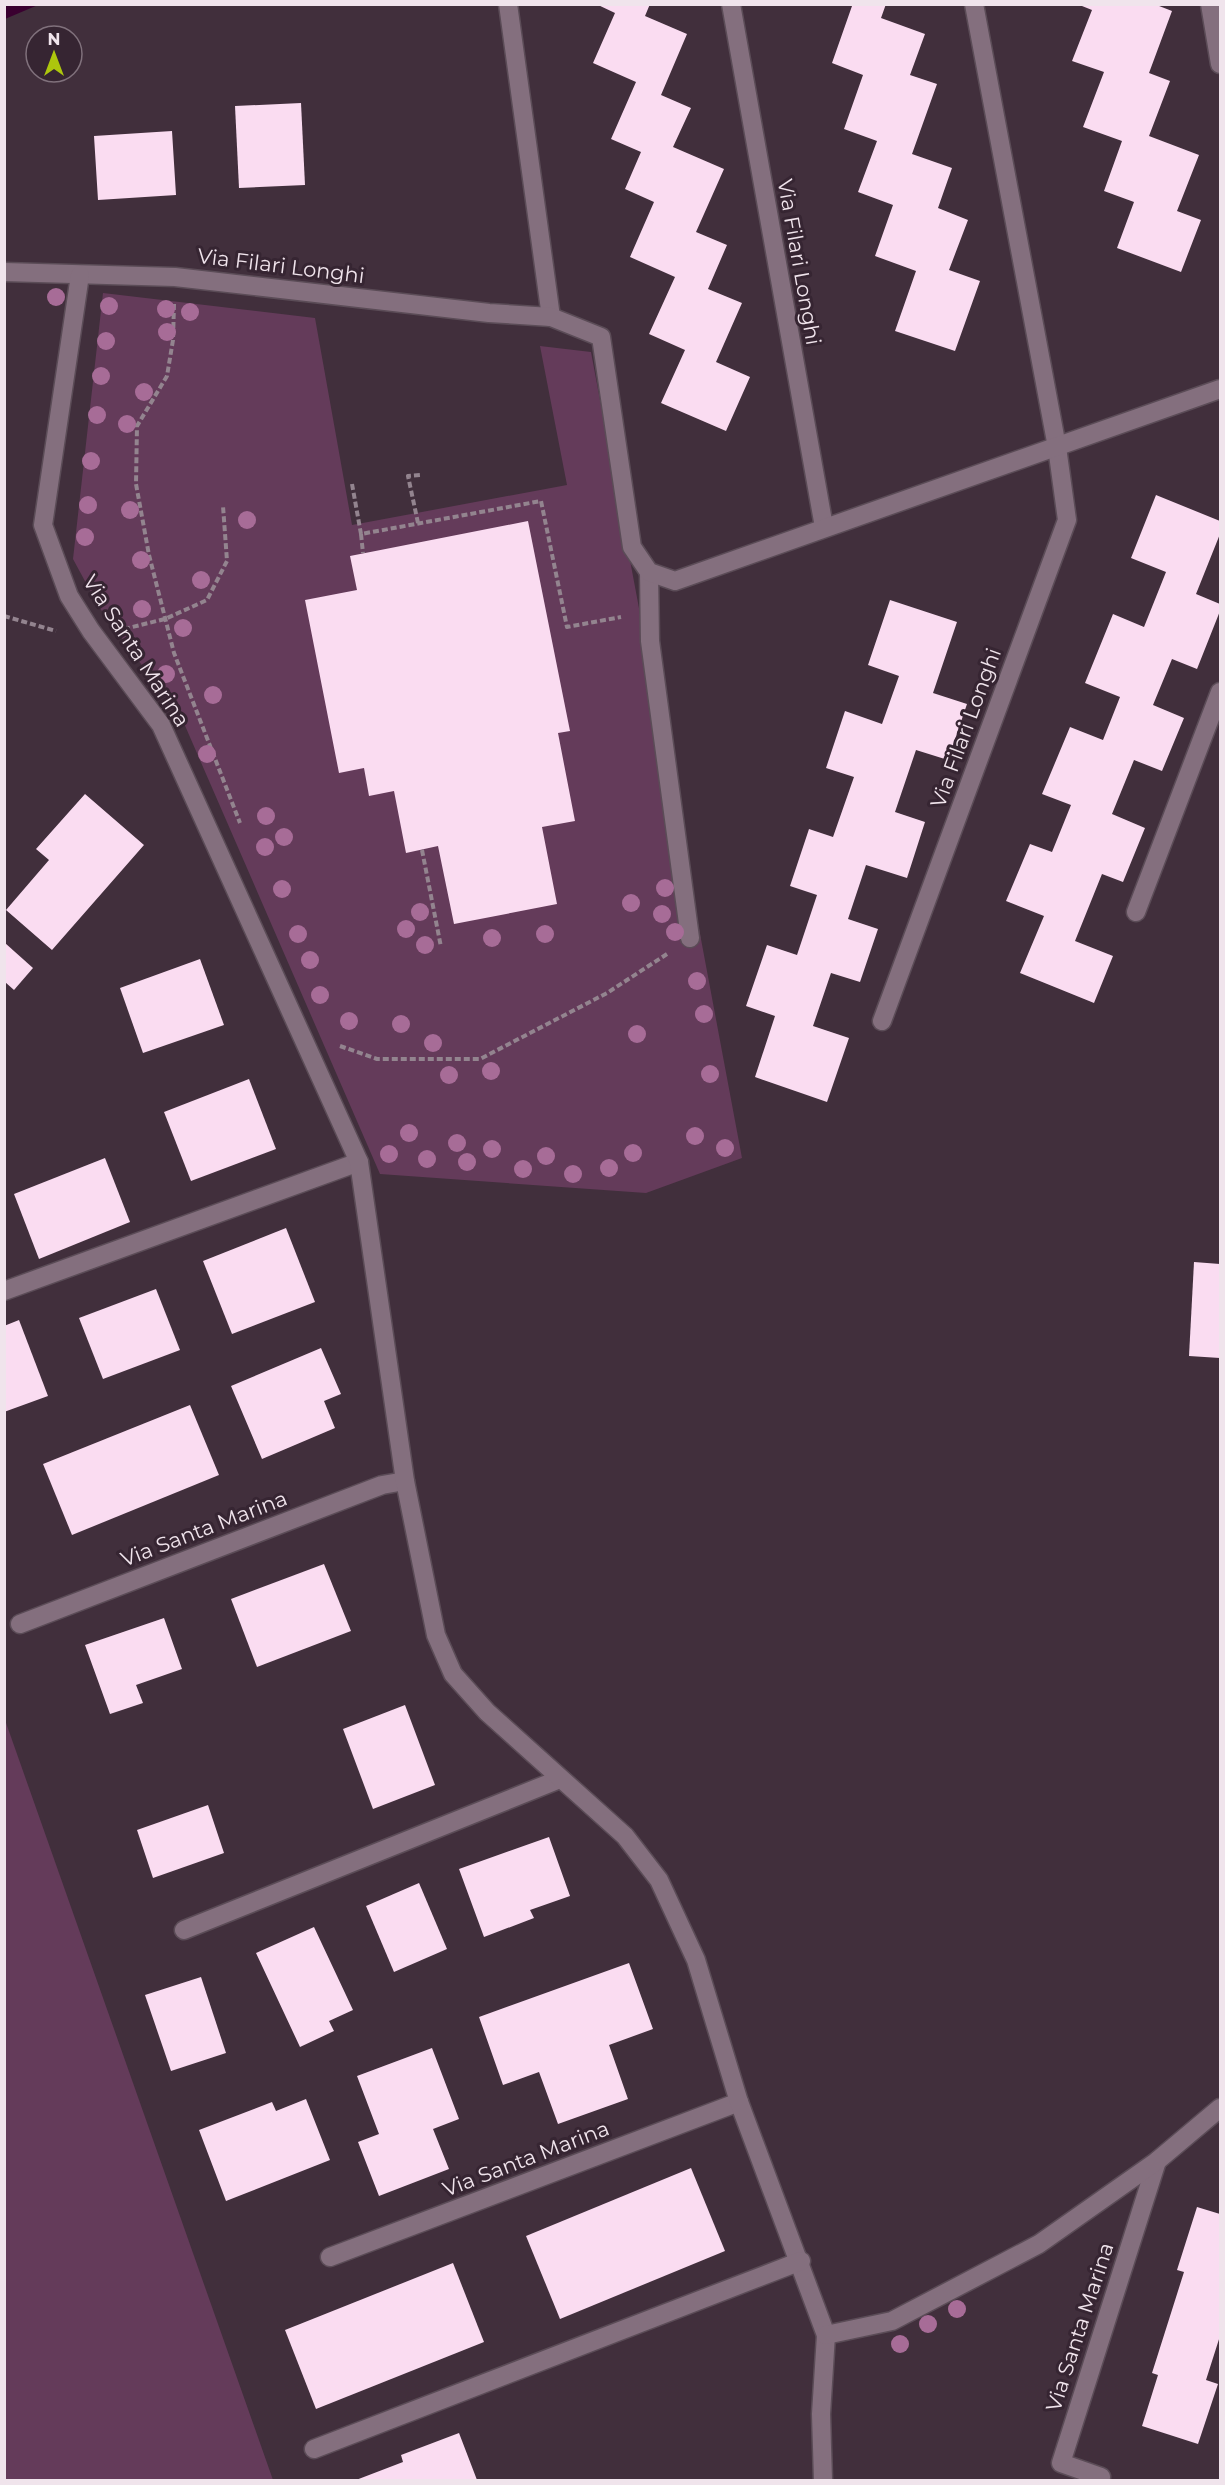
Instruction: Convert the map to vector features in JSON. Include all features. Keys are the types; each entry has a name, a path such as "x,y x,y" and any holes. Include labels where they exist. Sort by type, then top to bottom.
{"street":[{"path":"508,4 551,317"},
{"name":"Via Filari Longhi","path":"731,4 824,527"},
{"name":"Via Filari Longhi","path":"882,1021 1067,520 1057,447 974,4"},
{"path":"1210,4 1221,64"},
{"name":"Via Filari Longhi","path":"4,272 175,277 489,313 551,317 601,337 632,548 649,572"},
{"name":"Via Santa Marina","path":"80,275 43,525 69,596 91,631 161,725 359,1162 405,1481 436,1635 453,1674 487,1712 625,1836 659,1880 696,1960 739,2102 801,2261 826,2335 821,2415 823,2481"},
{"path":"690,938 650,641 649,572 675,581 1221,389"},
{"path":"1136,912 1221,692"},
{"path":"4,1291 359,1162"},
{"name":"Via Santa Marina","path":"20,1624 382,1485 405,1481"},
{"path":"184,1930 560,1779"},
{"name":"Via Santa Marina","path":"330,2257 739,2102"},
{"name":"Via Santa Marina","path":"826,2335 892,2321 1039,2244 1157,2161 1221,2108"},
{"name":"Via Santa Marina","path":"1100,2481 1101,2477 1061,2463 1157,2161"},
{"path":"314,2449 801,2261"}],"path":[{"path":"175,277 173,340 167,376 136,426 136,484 149,555 174,653 242,828"},
{"path":"418,523 408,476 420,475"},
{"path":"352,484 363,553"},
{"path":"361,534 541,501 567,627 650,612"},
{"path":"91,631 110,633 165,619 207,600 227,561 223,506"},
{"path":"4,616 59,632"},
{"path":"422,850 441,947"},
{"path":"336,1038 341,1048 377,1059 480,1059 607,993 690,938"}],"shaded area":[{"path":"5,4 38,4 38,5 5,19"},
{"path":"103,293 315,318 352,525 567,485 540,346 591,352 742,1158 646,1193 380,1174 183,721 99,607 73,559"},
{"path":"5,1720 273,2480 5,2480"}],"building":[{"path":"596,4 650,4 645,16 687,34 661,95 691,108 673,147 724,169 696,232 727,245 708,289 742,303 716,362 750,377 726,431 661,403 685,350 649,334 675,277 630,257 654,202 625,189 641,152 611,139 636,82 593,63 615,13"},
{"path":"848,4 886,4 881,18 925,34 910,75 937,84 912,154 952,168 938,208 968,220 949,270 980,281 955,351 895,331 916,271 875,256 893,205 858,192 877,141 844,129 863,75 832,63 852,6"},
{"path":"1077,4 1154,4 1172,11 1149,73 1170,81 1149,136 1199,155 1177,211 1201,220 1181,272 1117,248 1134,202 1104,191 1122,141 1083,127 1104,72 1072,61 1092,10"},
{"path":"301,103 305,185 239,188 235,106"},
{"path":"172,131 176,195 98,200 94,136"},
{"path":"1156,495 1220,521 1220,534 1196,594 1220,604 1220,611 1197,669 1172,659 1153,705 1184,718 1162,771 1134,760 1112,814 1145,828 1123,882 1102,874 1075,941 1113,956 1094,1003 1020,973 1044,916 1006,901 1030,844 1052,852 1071,805 1042,794 1070,727 1103,740 1120,697 1085,683 1113,614 1144,627 1166,572 1131,558"},
{"path":"528,521 570,731 558,733 575,821 542,827 557,904 454,924 438,846 406,853 394,791 369,796 364,768 339,773 305,600 357,590 350,556"},
{"path":"890,600 957,622 933,693 967,704 948,760 916,750 895,812 925,822 907,878 866,865 848,919 878,929 860,982 831,973 813,1026 849,1038 827,1102 755,1077 775,1016 746,1006 767,945 797,955 817,895 790,886 809,829 833,837 854,777 826,768 845,711 882,724 899,676 868,665"},
{"path":"85,794 144,845 52,950 6,910 49,860 36,849"},
{"path":"5,943 33,968 14,990 5,982"},
{"path":"200,959 224,1025 143,1053 120,988"},
{"path":"249,1079 276,1149 191,1181 164,1112"},
{"path":"105,1158 130,1222 39,1259 14,1194"},
{"path":"286,1228 315,1302 232,1334 203,1261"},
{"path":"1194,1262 1220,1264 1220,1358 1189,1356"},
{"path":"156,1289 180,1350 103,1379 79,1318"},
{"path":"19,1320 48,1396 4,1412 4,1326"},
{"path":"321,1348 341,1394 324,1401 335,1428 262,1459 231,1386"},
{"path":"190,1405 219,1475 72,1535 43,1464"},
{"path":"324,1564 351,1631 257,1667 231,1599"},
{"path":"164,1618 182,1669 136,1685 143,1703 110,1714 85,1645"},
{"path":"405,1705 435,1785 373,1809 343,1729"},
{"path":"208,1805 224,1853 153,1878 137,1830"},
{"path":"549,1837 570,1896 530,1910 534,1918 484,1937 459,1869"},
{"path":"419,1883 447,1949 394,1972 366,1906"},
{"path":"314,1927 353,2010 329,2021 334,2031 300,2047 256,1953"},
{"path":"629,1963 653,2029 609,2045 628,2099 558,2124 539,2072 503,2085 479,2017"},
{"path":"201,1977 226,2053 171,2071 145,1995"},
{"path":"432,2048 459,2119 433,2129 449,2169 379,2196 358,2142 379,2134 357,2076"},
{"path":"306,2099 330,2160 226,2201 199,2130 272,2102 276,2111"},
{"path":"691,2168 725,2251 560,2319 526,2236"},
{"path":"1197,2207 1220,2214 1220,2336 1206,2380 1218,2384 1198,2444 1142,2426 1158,2375 1152,2373 1184,2272 1177,2270"},
{"path":"453,2263 484,2342 316,2409 285,2330"},
{"path":"459,2433 477,2480 356,2480 403,2462 401,2455"}]}
